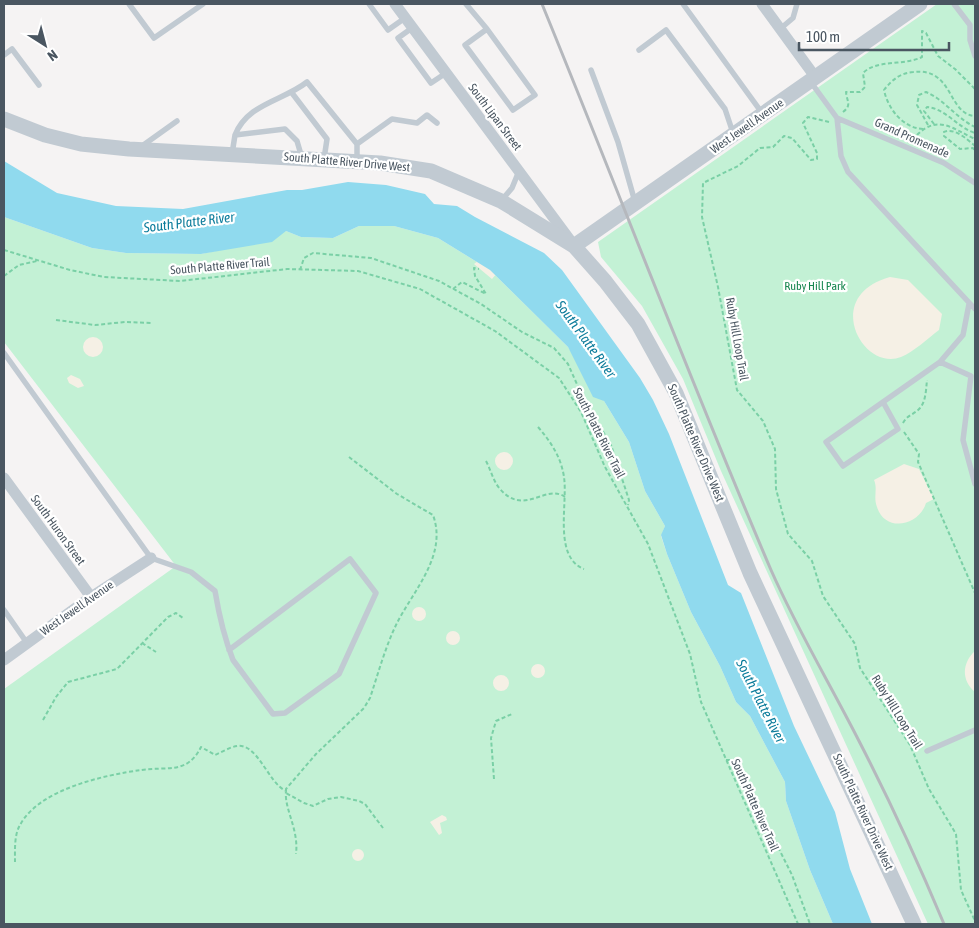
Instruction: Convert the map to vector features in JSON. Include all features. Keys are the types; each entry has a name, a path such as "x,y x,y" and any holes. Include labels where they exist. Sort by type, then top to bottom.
{"street":[{"name":"South Lipan Street","path":"395,4 574,246"},
{"path":"762,4 813,80"},
{"name":"West Jewell Avenue","path":"574,246 920,4"},
{"name":"South Platte River Drive West","path":"4,119 45,135 81,144 137,149 357,161 431,172 502,201 574,246 638,324 676,393 750,573 914,924"},
{"name":"South Huron Street","path":"4,478 91,597"},
{"name":"West Jewell Avenue","path":"4,660 91,597 151,558"}],"lane":[{"path":"129,4 154,38 203,4"},
{"path":"369,4 388,30 405,18"},
{"path":"466,4 487,29 534,95 513,110 465,45 487,29"},
{"path":"683,4 764,114"},
{"path":"780,29 793,18 797,4"},
{"path":"954,4 973,24 970,40 975,56"},
{"path":"412,28 398,38 432,83 446,73"},
{"path":"640,50 666,30 725,109 734,135"},
{"path":"4,55 12,49 39,85"},
{"path":"591,70 618,142 635,204"},
{"path":"813,80 837,118 841,156 848,172 975,310"},
{"path":"232,154 235,135 240,121 269,100 292,93 307,82 357,144 357,161"},
{"path":"292,93 326,138 324,159"},
{"path":"357,144 392,119 417,123 427,115 437,123"},
{"name":"Grand Promenade","path":"837,118 930,156 975,183"},
{"path":"137,149 177,121"},
{"path":"235,135 285,129 297,141 302,158"},
{"path":"502,201 512,188 518,171"},
{"path":"883,402 898,429 843,466 826,442 883,402 929,370 940,362 964,334 969,304"},
{"path":"4,353 151,558 191,572 215,591 223,635 229,650 233,660 273,714 285,713 339,674 376,592 350,559 229,650"},
{"path":"940,362 971,376 963,440 975,484"},
{"path":"4,610 27,643"},
{"path":"927,751 975,730"}],"path":[{"path":"837,118 848,108 850,102 846,92 860,92 865,87 862,73 868,67 912,62 922,57 922,31 926,33 938,56 955,68 975,89"},
{"path":"922,129 911,128 902,121 886,99 884,90 893,79 906,73 927,70 936,75 964,112 975,116"},
{"path":"928,125 917,105 920,96 926,92 936,96 957,116 975,127"},
{"path":"934,124 924,111 928,107 934,108 957,124 975,133"},
{"name":"Ruby Hill Loop Trail","path":"837,118 831,122 808,117 803,123 817,153 817,159 812,160 792,138 784,136 773,147 760,148 738,166 703,183 702,217 718,287 737,390 763,421 776,449 776,489 788,534 812,561 823,596 855,644 860,668 910,745 929,789 956,834 961,890 975,921"},
{"path":"917,135 928,125 934,124 950,126 975,139"},
{"path":"975,146 969,140 952,131 944,132 944,136 960,148 973,148 975,151"},
{"path":"4,244 4,250"},
{"name":"South Platte River Trail","path":"4,250 37,261 104,277 180,281 287,269 358,271 420,289 527,352 559,378 571,393 582,412 605,467 648,544 687,645 700,702 798,924"},
{"path":"300,270 304,258 313,253 371,258 439,281 481,304 522,332 554,348 568,364 584,400 611,445 629,500 628,506"},
{"path":"4,276 19,265 37,261"},
{"path":"453,289 462,282 486,294 475,276 474,268 479,269"},
{"path":"56,320 94,325 125,322 152,324"},
{"path":"929,370 925,396 920,408 906,417 901,426 919,454 918,462 975,593"},
{"path":"538,427 553,445 564,475 564,529 567,554 577,565 584,568"},
{"path":"296,854 296,830 286,800 286,791 291,780 364,708 370,698 396,625 426,577 436,540 433,515 397,494 349,457"},
{"path":"486,461 497,485 512,499 530,501 555,494 565,497"},
{"path":"43,720 56,697 68,682 117,669 173,614 178,614 182,618"},
{"path":"142,643 156,652"},
{"path":"494,779 492,732 496,721 512,714"},
{"path":"15,862 19,825 40,803 98,778 145,769 178,768 189,763 201,747 215,755 238,746 245,747 259,760 276,785 308,805 313,806 328,799 341,797 362,802 383,828"},
{"path":"725,759 730,760 743,777 792,875 810,924"}],"green space":[{"name":"Ruby Hill Park","path":"937,4 975,4 975,924 928,924 721,471 683,379 642,306 601,257 598,242"},
{"path":"4,217 92,248 126,253 201,254 235,247 286,231 301,237 333,238 359,226 394,226 438,238 490,270 568,347 629,442 645,491 665,526 661,536 691,612 720,666 736,702 750,716 785,782 786,801 810,870 833,924 4,924 4,689 176,566 4,342"}],"sand":[{"path":"482,258 497,273 492,279 474,264"},
{"path":"890,277 908,280 942,314 939,330 906,355 887,359 874,354 863,343 855,330 853,315 857,300 869,287"},
{"path":"93,337 100,340 103,347 100,354 93,357 86,354 83,347 86,340"},
{"path":"71,375 80,379 84,386 78,388 69,383 67,378"},
{"path":"504,452 510,455 513,461 510,467 504,470 498,467 495,461 498,455"},
{"path":"904,464 919,469 934,499 926,503 917,517 910,521 894,523 887,521 877,507 874,480"},
{"path":"419,607 424,609 426,614 424,619 419,621 414,619 412,614 414,609"},
{"path":"450,631 456,631 460,638 456,645 450,645 446,641 446,635"},
{"path":"975,651 975,692 967,682 965,671 968,661"},
{"path":"538,664 543,666 545,671 543,676 538,678 533,676 531,671 533,666"},
{"path":"501,675 509,683 501,691 493,683"},
{"path":"442,815 447,820 440,823 442,833 439,835 430,822"},
{"path":"356,849 360,849 364,855 360,861 356,861 352,857 352,853"}],"water":[{"name":"South Platte River","path":"4,161 57,193 116,206 183,209 287,190 302,190 348,182 386,185 425,194 434,204 457,206 544,253 562,270 640,378 653,400 669,434 728,585 741,593 794,726 835,812 850,869 872,924 833,924 810,870 786,801 785,782 750,716 736,702 720,666 691,612 661,535 665,526 645,491 629,442 604,401 593,397 568,347 490,270 438,238 394,226 359,226 333,238 301,237 286,231 272,242 201,254 126,253 92,248 4,217"}],"railway":[{"path":"542,4 712,429 771,570 882,786 944,924"}]}
